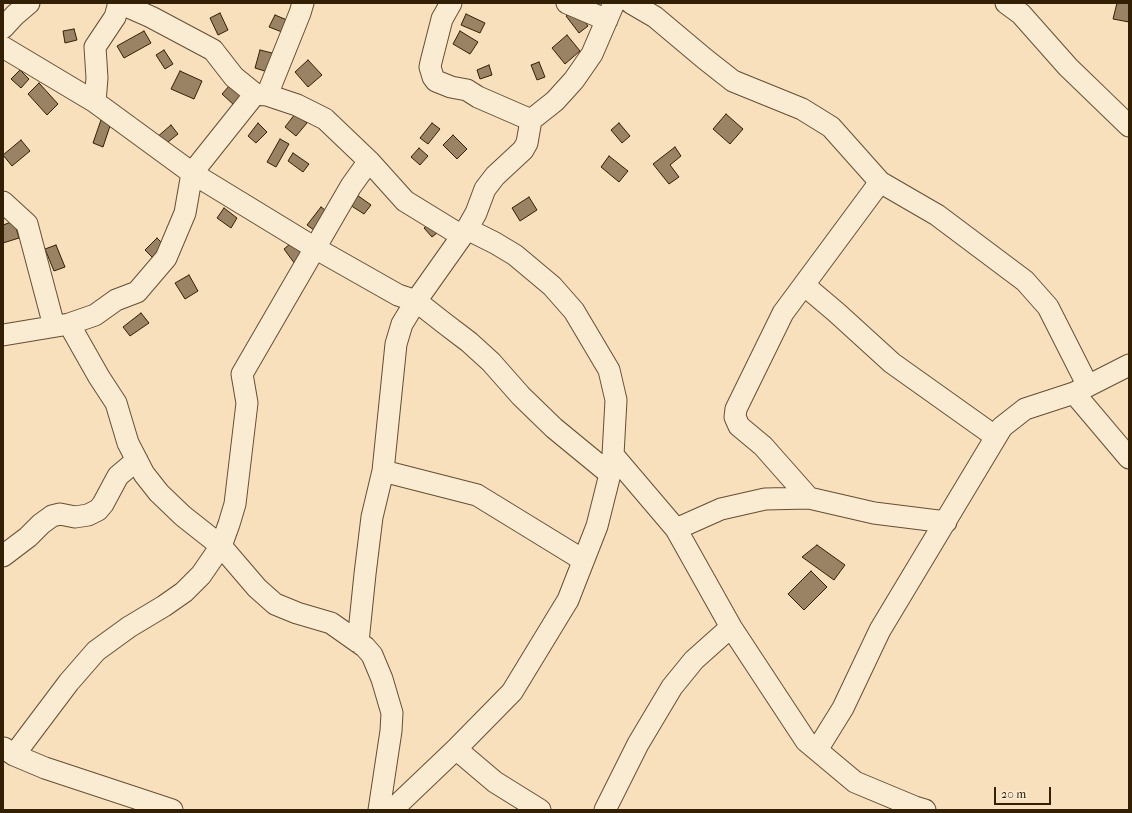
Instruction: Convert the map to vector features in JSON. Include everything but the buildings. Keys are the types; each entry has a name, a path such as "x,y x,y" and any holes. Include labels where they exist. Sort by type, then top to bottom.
{"street":[{"path":"3,28 29,3"},
{"path":"95,102 97,78 96,47 115,17 119,3 151,17 213,50 234,77 261,94 298,105 325,119 369,161 405,201 464,233 495,243 516,256 552,286 574,311 610,370 616,400 612,464 597,526 568,600 512,692 456,749 392,810"},
{"path":"3,336 61,325 95,315 116,300 137,292 166,258 186,213 192,173 261,94 300,13 303,3"},
{"path":"451,3 442,19 430,67 436,82 467,90 478,97 531,120"},
{"path":"358,642 372,518 383,471 396,344 402,324 416,301 464,233 476,213 485,189 495,176 523,150 527,143 531,120 555,101 574,80 592,54 610,11 567,3"},
{"path":"631,3 655,17 733,81 802,109 830,127 880,182 937,215 1026,281 1048,307 1081,390 1129,458"},
{"path":"1006,3 1021,14 1068,67 1129,126"},
{"path":"3,47 95,102 192,173 316,248 398,295 416,301 469,342 491,362 521,396 554,428 612,464 676,529 731,627 806,741 855,782 915,807 926,810"},
{"path":"172,810 45,768 9,751 96,651 129,627 184,592 201,575 220,546 229,524 234,504 247,403 242,374 351,186 369,161"},
{"path":"809,498 763,446 739,426 735,417 736,409 783,313 880,182"},
{"path":"3,202 27,224 61,325 116,403 128,443 144,474 159,492 184,516 220,546 257,588 275,604 297,613 331,623 365,647 372,655 382,679 392,713 392,731 379,810"},
{"path":"804,285 892,363 996,436"},
{"path":"817,750 843,708 880,630 1002,427 1025,409 1081,390 1129,365"},
{"path":"3,556 52,516 60,514 75,517 88,515 98,510 103,504 118,476 137,460"},
{"path":"383,471 477,494 584,560"},
{"path":"676,529 721,509 765,499 809,498 874,513 946,522"},
{"path":"605,810 638,744 672,687 694,660 731,627"},
{"path":"456,749 495,782 540,810"}]}
